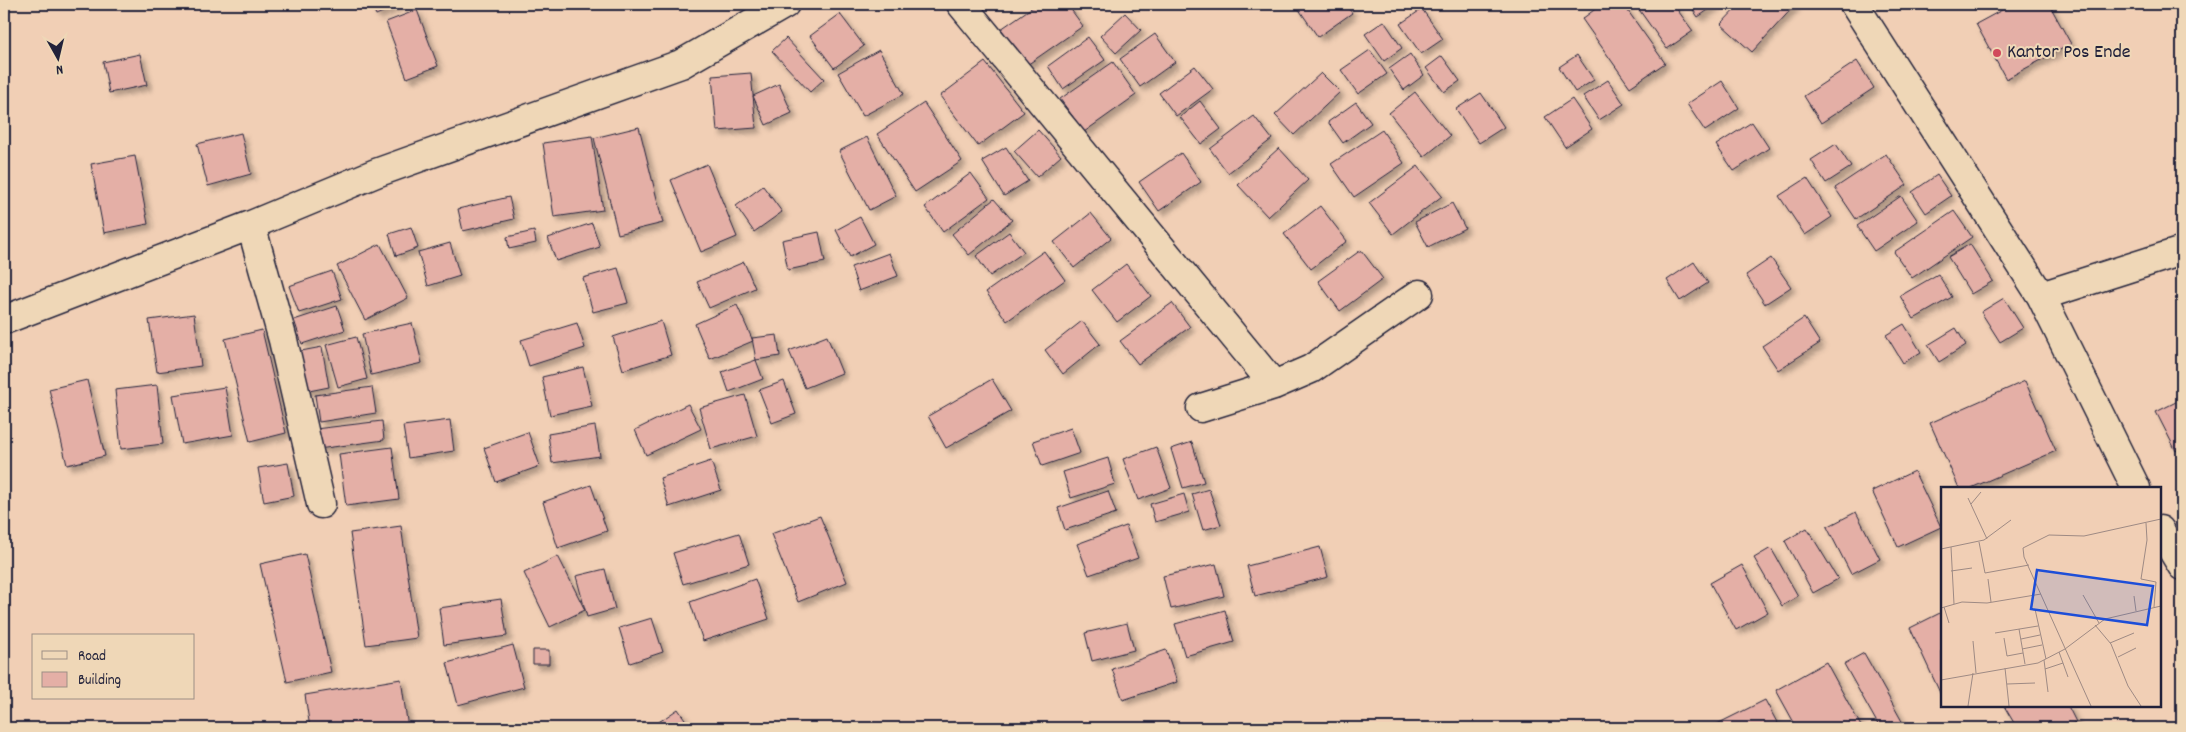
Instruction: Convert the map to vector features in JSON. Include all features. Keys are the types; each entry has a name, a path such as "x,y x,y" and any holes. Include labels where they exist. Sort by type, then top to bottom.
{"street":[{"path":"4,320 251,225 376,173 681,64 785,4"},
{"path":"961,4 1274,385"},
{"path":"1854,4 2041,296 2136,487"},
{"path":"251,225 283,340 321,504"},
{"path":"2041,296 2182,251"},
{"path":"1201,408 1274,385 1311,369 1419,294"},
{"path":"2161,532 2182,566"}],"building":[{"path":"371,4 401,4 376,15"},
{"path":"1037,4 1067,4 1083,26 1027,65 1001,29"},
{"path":"1303,4 1345,4 1352,13 1318,37 1298,8"},
{"path":"1602,4 1623,4 1665,63 1630,87 1582,19"},
{"path":"1635,4 1673,4 1693,31 1667,49"},
{"path":"1689,4 1717,4 1698,17"},
{"path":"1740,4 1796,4 1752,52 1721,24"},
{"path":"2013,4 2049,4 2071,44 2006,79 1976,24"},
{"path":"1422,9 1443,39 1421,54 1400,24"},
{"path":"417,10 438,66 407,78 386,22"},
{"path":"1125,13 1141,30 1116,53 1100,36"},
{"path":"840,14 864,46 834,68 810,36"},
{"path":"1384,21 1402,48 1384,61 1365,34"},
{"path":"1155,34 1175,62 1140,87 1120,59"},
{"path":"1088,37 1105,60 1063,89 1048,66"},
{"path":"786,38 824,79 810,92 772,51"},
{"path":"879,50 904,94 863,116 838,73"},
{"path":"1370,50 1387,74 1358,94 1341,70"},
{"path":"140,54 147,85 109,93 103,62"},
{"path":"1410,54 1424,75 1404,90 1389,69"},
{"path":"1577,55 1594,80 1575,92 1559,67"},
{"path":"1442,56 1460,81 1444,92 1426,68"},
{"path":"1857,61 1874,88 1821,123 1804,96"},
{"path":"985,62 1024,112 978,146 940,96"},
{"path":"1113,62 1136,95 1084,132 1060,99"},
{"path":"1195,66 1213,89 1176,116 1159,93"},
{"path":"751,73 756,128 717,131 712,76"},
{"path":"1321,73 1340,92 1294,135 1275,115"},
{"path":"1608,80 1624,104 1599,120 1583,96"},
{"path":"1722,81 1739,108 1705,131 1687,104"},
{"path":"779,84 792,113 766,125 753,96"},
{"path":"1415,92 1450,136 1424,157 1389,113"},
{"path":"1481,93 1504,127 1479,143 1456,109"},
{"path":"1572,99 1592,129 1565,147 1545,117"},
{"path":"1200,101 1221,129 1201,144 1180,117"},
{"path":"1356,102 1371,123 1343,143 1328,122"},
{"path":"924,103 962,161 915,192 877,134"},
{"path":"1254,116 1272,139 1228,173 1210,149"},
{"path":"1752,122 1769,148 1734,171 1716,145"},
{"path":"639,127 663,223 618,234 594,138"},
{"path":"1038,130 1061,156 1037,177 1014,151"},
{"path":"1382,130 1404,163 1354,197 1331,164"},
{"path":"241,133 251,174 208,186 197,144"},
{"path":"592,136 603,210 554,217 543,143"},
{"path":"867,137 896,196 869,210 839,151"},
{"path":"1836,144 1851,167 1826,183 1811,160"},
{"path":"1006,147 1028,181 1004,196 982,161"},
{"path":"1279,148 1308,180 1268,217 1238,185"},
{"path":"1181,153 1201,182 1159,211 1139,182"},
{"path":"1886,154 1907,185 1856,219 1835,188"},
{"path":"135,156 148,224 104,233 91,164"},
{"path":"707,164 737,237 701,252 671,180"},
{"path":"1418,166 1442,196 1393,234 1369,203"},
{"path":"971,173 989,198 943,232 925,207"},
{"path":"1937,175 1951,196 1926,213 1912,192"},
{"path":"1807,178 1832,217 1805,235 1779,196"},
{"path":"763,186 782,212 754,232 736,206"},
{"path":"1901,196 1918,221 1874,251 1857,226"},
{"path":"509,197 514,219 463,231 458,209"},
{"path":"994,199 1012,220 969,255 952,234"},
{"path":"1452,203 1465,228 1428,247 1415,222"},
{"path":"1320,206 1347,241 1311,269 1284,234"},
{"path":"1954,211 1972,237 1912,278 1894,252"},
{"path":"1091,213 1111,238 1074,268 1054,242"},
{"path":"860,217 874,244 850,257 836,230"},
{"path":"592,223 600,247 556,261 548,238"},
{"path":"411,227 418,248 396,256 389,234"},
{"path":"534,231 536,243 509,249 507,237"},
{"path":"819,232 825,262 788,270 782,240"},
{"path":"1009,232 1024,252 990,276 976,256"},
{"path":"450,243 460,276 428,286 418,252"},
{"path":"380,244 408,298 365,320 337,266"},
{"path":"1970,244 1993,281 1971,294 1948,257"},
{"path":"1361,250 1383,279 1340,311 1318,281"},
{"path":"1044,251 1065,280 1007,321 986,292"},
{"path":"889,253 898,276 859,291 851,267"},
{"path":"1771,258 1791,287 1765,304 1746,275"},
{"path":"744,262 755,288 709,308 697,282"},
{"path":"1694,262 1708,283 1680,301 1667,280"},
{"path":"1126,264 1151,296 1117,322 1092,290"},
{"path":"618,268 628,303 593,312 583,278"},
{"path":"332,271 342,299 299,313 289,286"},
{"path":"1938,274 1952,297 1914,319 1900,296"},
{"path":"2004,298 2023,328 2000,342 1981,312"},
{"path":"1172,303 1190,327 1138,364 1120,341"},
{"path":"737,305 753,341 710,359 695,324"},
{"path":"337,306 345,330 302,344 294,320"},
{"path":"194,314 201,366 157,372 149,320"},
{"path":"1804,318 1820,343 1778,370 1762,346"},
{"path":"661,321 671,355 623,370 613,337"},
{"path":"1082,321 1100,344 1063,374 1045,350"},
{"path":"412,323 422,363 371,375 362,334"},
{"path":"577,323 585,348 529,366 521,340"},
{"path":"1904,324 1921,352 1903,363 1886,335"},
{"path":"1956,328 1966,345 1939,362 1928,345"},
{"path":"262,330 286,433 250,442 225,339"},
{"path":"777,335 780,356 756,360 752,338"},
{"path":"827,336 842,373 805,388 789,351"},
{"path":"356,337 367,379 338,387 326,345"},
{"path":"322,347 329,387 304,392 296,352"},
{"path":"756,360 763,379 729,392 722,372"},
{"path":"583,367 592,406 550,415 542,377"},
{"path":"992,379 1011,411 946,448 928,416"},
{"path":"87,380 105,456 67,465 49,389"},
{"path":"784,381 796,414 772,423 759,390"},
{"path":"2025,381 2056,451 1973,487 1959,487 1930,423"},
{"path":"157,385 163,444 121,449 115,390"},
{"path":"225,387 233,435 182,444 173,395"},
{"path":"372,387 376,413 319,422 315,395"},
{"path":"745,395 757,436 711,449 699,408"},
{"path":"2182,399 2182,447 2176,451 2156,412"},
{"path":"688,404 701,429 646,455 635,430"},
{"path":"450,420 454,451 408,458 403,426"},
{"path":"382,421 384,440 318,449 315,429"},
{"path":"595,426 600,456 552,463 548,434"},
{"path":"1071,428 1080,453 1042,466 1033,441"},
{"path":"528,432 540,466 496,482 484,448"},
{"path":"1192,442 1204,482 1183,488 1171,449"},
{"path":"392,447 399,499 346,506 339,454"},
{"path":"1156,447 1171,488 1138,500 1123,459"},
{"path":"1108,458 1115,484 1071,498 1063,472"},
{"path":"711,461 721,490 669,507 660,478"},
{"path":"288,463 294,496 264,502 258,468"},
{"path":"1914,471 1941,527 1898,547 1872,491"},
{"path":"591,485 607,531 558,548 543,502"},
{"path":"1209,489 1221,525 1203,530 1192,494"},
{"path":"1108,491 1116,513 1065,530 1058,508"},
{"path":"1184,494 1189,512 1155,522 1150,504"},
{"path":"1856,512 1880,559 1851,574 1827,527"},
{"path":"820,516 847,582 798,602 771,534"},
{"path":"401,526 417,638 366,645 350,533"},
{"path":"1126,526 1138,558 1089,575 1077,544"},
{"path":"1807,528 1838,579 1813,593 1785,541"},
{"path":"739,533 749,564 683,584 673,553"},
{"path":"1320,547 1328,577 1255,596 1247,566"},
{"path":"1771,548 1798,596 1782,606 1754,558"},
{"path":"305,554 331,672 287,682 260,564"},
{"path":"558,556 585,610 550,627 524,573"},
{"path":"1216,564 1224,596 1171,609 1163,576"},
{"path":"1742,565 1768,612 1736,630 1710,583"},
{"path":"605,569 615,609 587,617 576,576"},
{"path":"755,579 769,619 703,641 690,602"},
{"path":"501,599 507,636 444,645 439,608"},
{"path":"1225,610 1234,642 1185,656 1175,624"},
{"path":"1941,612 1941,695 1910,628"},
{"path":"652,618 663,652 630,663 619,628"},
{"path":"1127,623 1134,650 1092,661 1085,633"},
{"path":"513,645 524,687 458,705 447,663"},
{"path":"533,650 549,650 549,664 533,664"},
{"path":"1166,650 1177,682 1123,700 1112,669"},
{"path":"1864,653 1904,725 1898,728 1880,728 1844,664"},
{"path":"1826,662 1862,728 1797,728 1776,690"},
{"path":"401,679 408,728 310,728 305,695"},
{"path":"1765,700 1780,728 1709,728"},
{"path":"2005,707 2068,707 2076,722 2063,728 2017,728"},
{"path":"678,709 691,728 650,728"}],"place":[{"name":"Kantor Pos Ende","path":"1997,53"}]}
